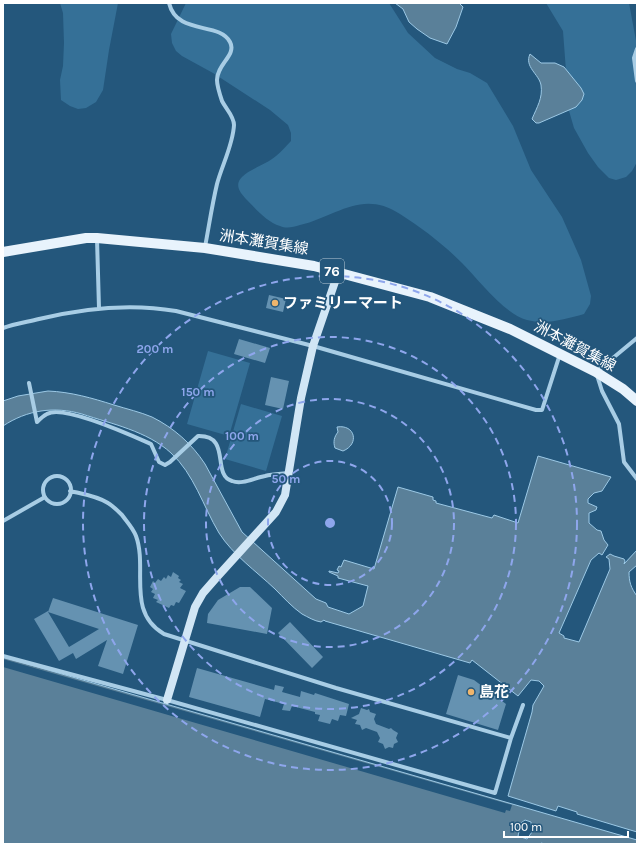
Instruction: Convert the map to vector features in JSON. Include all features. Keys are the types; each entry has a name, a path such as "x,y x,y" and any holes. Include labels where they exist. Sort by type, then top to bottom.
{"main road":[{"name":"洲本灘賀集線","path":"3,252 86,238 97,238 205,248 314,266 430,297 510,329 596,372 637,401"}],"street":[{"path":"169,3 171,10 179,19 191,26 218,32 225,36 230,42 232,49 230,55 220,68 217,81 222,100 233,119 234,125 231,143 217,184 205,248"},
{"path":"637,49 634,58 637,82"},
{"path":"97,238 99,308"},
{"path":"167,700 195,607 202,593 232,559 256,536 276,512 285,495 290,473 300,406 313,346 338,273"},
{"path":"3,328 52,316 99,308 156,308 176,311 313,346 536,410 542,410 560,354"},
{"path":"637,338 596,372 602,391 619,424 624,462 637,479"},
{"path":"29,383 37,422 47,414 57,412 90,420 151,444 159,462 164,465 170,462 198,436 206,436 218,446 223,473 227,479 232,482 240,483 265,476 290,473"},
{"path":"60,476 70,485 70,491 68,497 62,503 53,503 45,497 43,488 44,484 51,477 60,476"},
{"path":"70,491 94,497 108,503 118,511 131,526 137,539 140,556 140,596 144,612 157,630 170,638 336,688 512,738"},
{"path":"3,521 45,497"},
{"path":"3,656 167,700 495,793 523,705"}],"shaded area":[{"path":"60,3 118,3 103,90 96,102 86,108 78,109 61,100 60,80 63,66 64,43 63,13"},
{"path":"186,3 389,3 408,33 435,58 457,69 470,73 487,83 513,126 531,170 562,217 581,260 591,296 590,304 584,314 549,322 527,320 519,317 501,304 455,256 440,243 408,219 386,207 374,204 361,204 313,221 290,227 280,226 266,218 242,195 238,183 249,171 280,153 291,141 291,133 288,125 270,110 176,51 172,43 171,34"},
{"path":"395,3 459,3 463,7 456,27 447,44 430,38 417,29 409,22 403,9"},
{"path":"546,3 629,3 637,46 637,162 632,171 626,177 616,180 609,178 598,167 588,153 574,128 565,97 566,71 563,31"},
{"path":"530,54 541,63 555,63 564,67 584,94 582,100 576,107 539,123 536,123 532,119 539,102 541,85 540,81 530,67"},
{"path":"208,351 250,363 229,436 187,424"},
{"path":"48,391 81,396 138,412 160,421 175,431 194,450 205,464 242,532 316,599 326,603 328,607 349,614 363,606 368,586 338,578 338,576 329,571 338,573 339,571 337,570 339,566 341,567 344,560 374,569 398,487 433,497 433,500 436,501 436,503 492,518 494,515 518,523 538,456 611,477 602,491 594,493 588,499 588,503 597,507 596,510 589,513 589,523 597,530 601,531 604,540 608,545 602,555 599,553 591,560 559,633 564,636 564,638 579,642 610,569 609,559 606,557 610,554 624,559 624,564 637,550 637,565 629,572 629,579 637,596 637,832 577,814 577,812 558,806 556,811 508,796 533,705 544,686 539,681 531,680 518,696 472,660 470,663 324,620 321,622 302,614 245,562 225,541 213,523 192,480 179,461 162,445 129,429 82,414 61,410 31,413 3,426 3,401 18,396"},
{"path":"241,404 282,416 266,471 225,459"},
{"path":"337,427 348,428 353,435 352,444 343,451 335,448 334,446 334,440 338,432"},
{"path":"3,657 637,840 637,844 3,844","holes":["525,820 531,822 532,832 527,839 518,836 521,823"]}],"pier":[{"path":"3,659 512,805 510,811 506,810 505,813 3,667"}],"building":[{"path":"269,295 286,299 283,312 266,308"},
{"path":"239,339 270,348 265,363 234,354"},
{"path":"271,377 289,381 283,409 265,405"},
{"path":"173,572 179,576 178,578 181,580 179,582 183,584 180,588 186,591 179,603 176,602 174,606 171,605 169,608 156,602 158,600 153,598 155,594 151,592 153,589 150,587 153,581 155,583 158,579 161,581 164,577 166,579 168,575 171,577"},
{"path":"240,587 250,587 272,608 267,634 207,623 208,614 218,600"},
{"path":"53,598 138,625 123,674 98,666 107,640 76,659 73,653 59,661 34,619 48,612","holes":["48,612 99,629 69,647"]},
{"path":"290,622 323,657 312,668 278,633"},
{"path":"197,668 274,690 275,685 284,687 282,692 300,697 301,691 314,695 315,693 349,704 346,716 340,715 338,721 332,719 330,724 318,721 320,715 315,714 315,712 292,706 290,711 282,710 284,704 265,699 260,717 189,697"},
{"name":"島花","path":"458,675 474,680 506,704 498,730 446,714"},
{"path":"361,708 367,710 369,709 370,712 376,714 374,719 376,724 389,729 391,728 398,733 396,738 398,742 394,744 393,748 389,747 385,749 383,744 378,742 380,738 377,732 366,728 362,730 360,725 355,724 357,720 351,718 359,714"}],"place":[{"name":"ファミリーマート","path":"275,303"},
{"name":"島花","path":"471,692"}]}
